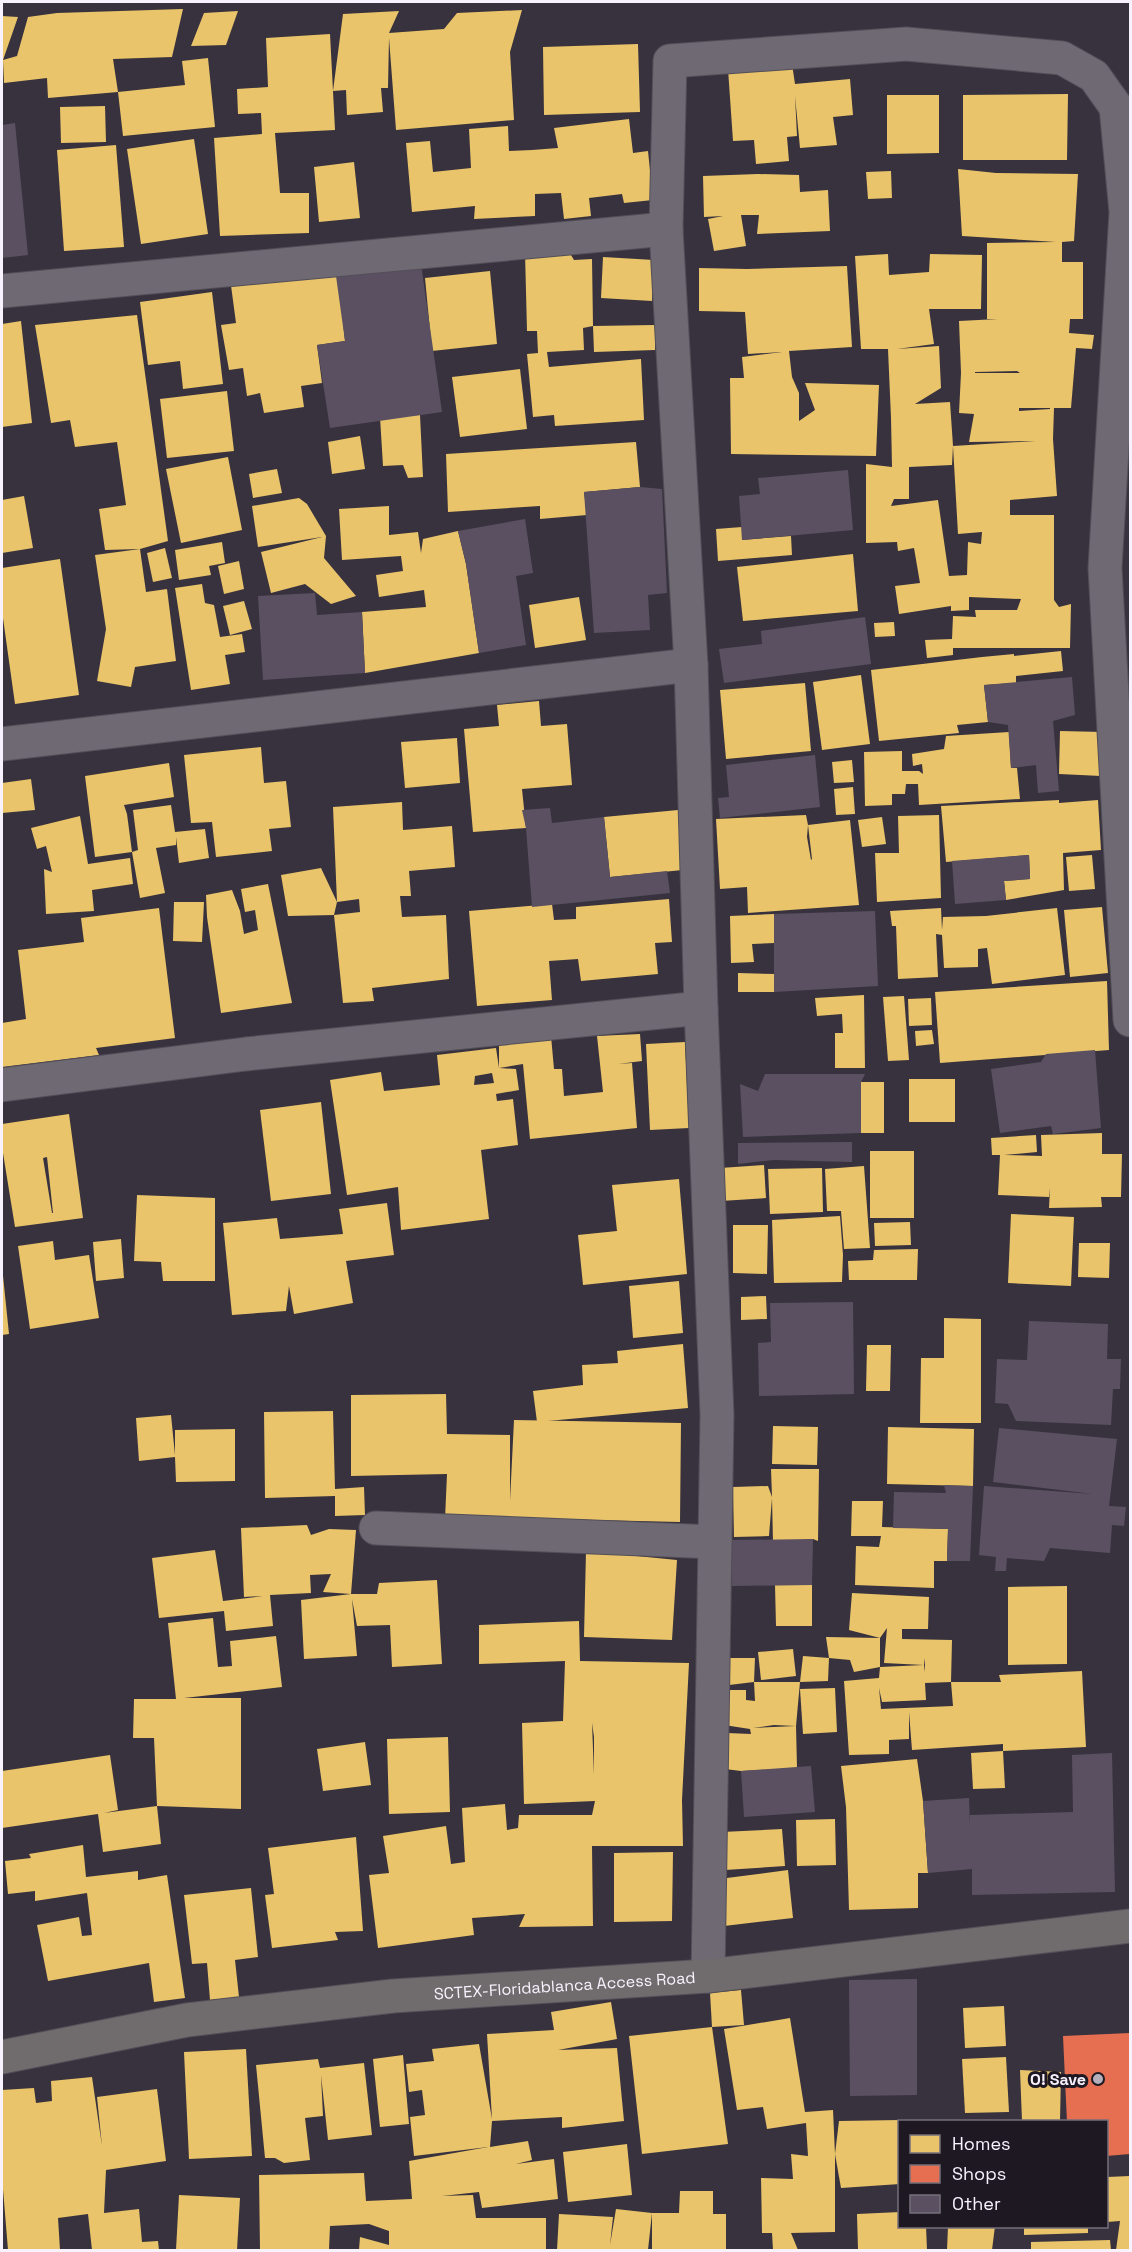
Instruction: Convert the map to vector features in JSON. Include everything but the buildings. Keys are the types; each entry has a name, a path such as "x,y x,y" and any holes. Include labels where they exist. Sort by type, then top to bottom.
{"main road":[{"name":"SCTEX-Floridablanca Access Road","path":"2,2056 186,2020 393,1996 708,1976 1131,1926"}],"street":[{"path":"708,1976 717,1415 701,1008 691,665 666,229 670,61 906,44 1062,58 1095,76 1116,107 1128,212 1105,568 1131,1020"},
{"path":"2,291 666,229"},
{"path":"2,744 691,665"},
{"path":"2,1086 246,1054 701,1008"},
{"path":"376,1528 715,1542"}],"place":[{"name":"O! Save","path":"1098,2079"}]}
